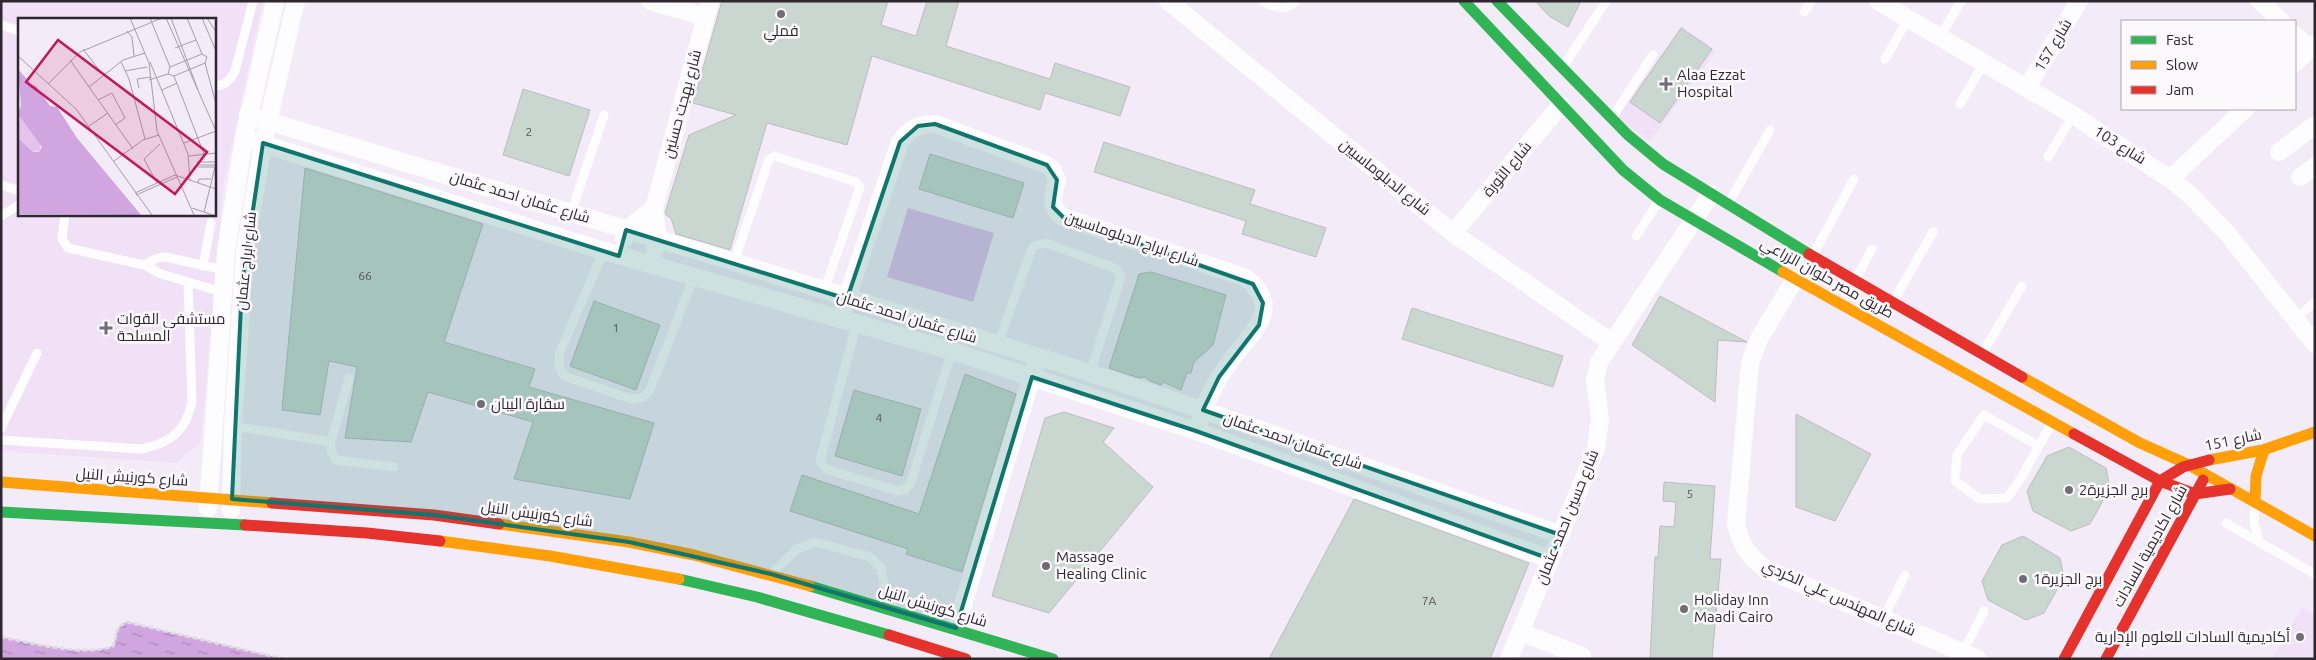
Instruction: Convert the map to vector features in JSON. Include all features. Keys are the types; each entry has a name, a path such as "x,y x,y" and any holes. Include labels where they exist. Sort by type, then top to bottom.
{"main road":[{"name":"طريق مصر حلوان الزراعي","path":"1464,1 1623,170 1660,200 1795,279 2160,481 2195,494 2230,489"},
{"name":"طريق مصر حلوان الزراعي","path":"1498,1 1511,10 1563,67 1645,150 1711,194 1813,256 1982,354 2140,443 2187,464 2315,536"},
{"name":"شارع 151","path":"2160,481 2168,474 2187,464 2264,450 2315,432"},
{"path":"2255,502 2256,476 2264,450"},
{"name":"شارع اكاديمية السادات","path":"2106,659 2206,475"},
{"name":"شارع اكاديمية السادات","path":"2064,659 2160,481"},
{"name":"شارع كورنيش النيل","path":"1,482 434,515 562,532 694,555 771,574 956,628 1053,659"},
{"path":"1,512 321,530 416,539 550,557 685,580 758,596 966,659"}],"street":[{"name":"شارع ابراج عثمان","path":"206,525 223,281 248,115 275,1"},
{"name":"شارع ابراج عثمان","path":"230,525 242,283 263,144 296,1"},
{"path":"650,1 707,9"},
{"name":"شارع الدبلوماسيين","path":"1168,1 1454,233 1611,342"},
{"name":"شارع 103","path":"1878,1 2072,115 2170,179 2197,201 2227,233 2315,344"},
{"name":"شارع 157","path":"2027,88 2079,1"},
{"path":"2260,1 2280,20"},
{"name":"شارع بهجت حسنين","path":"658,240 654,208 707,9"},
{"path":"2296,36 2312,46 2296,62"},
{"name":"شارع الثورة","path":"1454,233 1562,105"},
{"path":"2170,179 2245,110"},
{"name":"شارع عثمان احمد عثمان","path":"248,115 1038,356 1203,410 1561,535"},
{"name":"شارع ابراج الدبلوماسيين","path":"849,320 847,298 900,142 905,135 918,126 935,124 1047,165 1052,169 1057,180 1052,201 1053,207 1063,217 1244,277 1260,292 1263,303 1260,325 1219,377 1203,410 1196,431"},
{"path":"2279,152 2315,125"},
{"name":"شارع عثمان احمد عثمان","path":"244,138 651,265 849,320 952,351 1196,431 1550,559"},
{"path":"2300,177 2315,166"},
{"name":"شارع حسين احمد عثمان","path":"1509,659 1596,449 1600,419 1596,371 1599,362 1711,194"},
{"path":"612,253 626,230 654,208"},
{"path":"651,265 658,240"},
{"name":"شارع المهندس علي الكردي","path":"1795,279 1759,339 1750,363 1737,510 1739,537 1744,549 1753,560 1764,568 1970,656"},
{"path":"223,281 242,283"},
{"path":"956,628 1038,356"},
{"path":"1367,492 1376,470"},
{"path":"1520,632 1582,656"}],"lane":[{"path":"215,86 229,81 235,71 252,1"},
{"path":"1263,1 1274,7 1284,8 1296,1"},
{"path":"1804,12 1810,1"},
{"path":"1940,38 1961,1"},
{"path":"1563,67 1605,3"},
{"path":"1885,59 1908,19"},
{"path":"1,25 18,31"},
{"path":"1612,118 1653,55"},
{"path":"1960,104 1984,63"},
{"path":"571,213 604,115"},
{"path":"2048,157 2072,115"},
{"path":"1728,204 1770,130"},
{"path":"734,262 769,160 774,156 856,182 860,187 824,291"},
{"path":"1813,256 1854,179"},
{"path":"1,185 18,191"},
{"path":"1636,236 1660,200"},
{"path":"1,216 18,206"},
{"path":"65,215 62,239 68,248 144,264 155,272 188,282 223,281"},
{"path":"203,266 211,223"},
{"path":"1893,302 1933,232"},
{"path":"998,344 1031,251 1034,246 1046,243 1112,267 1118,271 1121,277 1090,373"},
{"path":"1855,280 1872,250"},
{"path":"612,253 559,354 559,366 564,376 632,399 642,398 650,390 694,276"},
{"path":"144,264 150,260 166,257 203,266 223,281"},
{"path":"1,440 142,449 160,445 176,435 188,420 192,402 188,282"},
{"path":"1982,354 2022,286"},
{"path":"2296,318 2315,302"},
{"path":"849,320 820,461 826,469 895,490 905,490 910,485 952,351"},
{"path":"1,428 37,353"},
{"path":"349,378 331,442 331,451 336,460 394,467"},
{"path":"2039,446 1984,415 1957,455 1955,481 1980,499 2008,498 2054,421"},
{"path":"234,426 331,442"},
{"path":"2255,502 2254,522 2259,542"},
{"path":"2226,523 2315,574"},
{"path":"771,574 797,549 815,542 870,557 881,568 884,586 894,610"},
{"path":"1883,618 1905,575"},
{"path":"1970,656 1984,610"}],"path":[{"path":"1,637 66,649 106,649 113,646 116,630 120,624 127,622 284,659"}],"highlighted area":[{"path":"935,124 1047,165 1057,180 1053,207 1063,217 1253,284 1263,303 1259,325 1219,377 1203,410 1561,535 1550,559 1196,431 1032,377 956,628 771,574 629,542 434,515 232,499 242,283 263,143 619,256 626,230 847,299 900,142 918,126"}],"shaded area":[{"name":"مستشفى القوات المسلحة","path":"1,1 263,1 224,182 201,442 176,463 1,451"},
{"name":"Alaa Ezzat Hospital","path":"1682,26 1716,51 1650,141 1616,117"},
{"path":"908,208 994,233 973,302 887,277"},
{"name":"أكاديمية السادات للعلوم الإدارية","path":"2302,607 2315,614 2315,659 2272,659"}],"water":[{"path":"127,622 284,659 1,659 1,637 73,650 101,649 113,646 118,629"}],"building":[{"path":"722,1 888,1 881,25 916,36 927,1 959,1 946,46 1050,79 1055,63 1130,87 1120,116 1045,93 1040,110 872,56 847,145 767,123 730,250 676,234 671,218 665,213 689,135 736,115 693,103"},
{"path":"1535,1 1581,1 1568,27 1549,16"},
{"name":"Alaa Ezzat Hospital","path":"1681,28 1712,49 1660,123 1630,102"},
{"path":"523,89 590,110 569,176 503,155"},
{"path":"1104,142 1255,190 1250,204 1326,228 1316,257 1242,234 1246,221 1094,172"},
{"path":"930,154 1024,183 1013,218 919,189"},
{"path":"305,168 483,224 444,342 535,369 529,387 654,423 630,499 514,479 533,422 428,392 411,442 345,438 357,367 329,361 320,415 282,410"},
{"path":"1151,272 1226,295 1213,345 1194,362 1191,373 1187,373 1181,390 1163,382 1161,385 1145,377 1139,378 1109,368 1139,274"},
{"path":"1660,296 1747,342 1718,340 1715,402 1632,345"},
{"path":"594,301 660,325 636,390 570,366"},
{"path":"1412,308 1563,356 1553,387 1402,339"},
{"path":"965,374 1016,394 962,572 906,554 908,549 790,511 802,475 919,514"},
{"path":"854,390 921,409 902,476 835,456"},
{"path":"1064,412 1114,428 1103,442 1153,487 1049,613 992,596 1045,418"},
{"path":"1796,414 1871,454 1835,521 1796,507"},
{"name":"برج الجزيرة2","path":"2069,447 2106,468 2110,488 2090,524 2071,531 2033,511 2027,491 2047,456"},
{"name":"Holiday Inn Maadi Cairo","path":"1664,482 1715,486 1710,559 1721,559 1712,659 1650,659 1655,557 1658,557 1660,526 1674,527 1676,502 1663,501"},
{"path":"1354,499 1529,563 1490,659 1269,659"},
{"name":"برج الجزيرة1","path":"2023,536 2060,558 2064,577 2044,613 2026,620 1988,600 1982,581 2002,545"}],"traffic: fast":[{"path":"1464,1 1623,170 1660,200 1783,272"},
{"path":"1497,1 1628,135 1663,164 1809,254"},
{"path":"1,512 245,525"},
{"path":"679,579 757,597 889,635"},
{"path":"810,586 1053,659"}],"traffic: slow":[{"path":"1783,272 2074,434"},
{"path":"2022,377 2140,443 2187,464 2315,536"},
{"path":"2209,460 2263,450 2315,432"},
{"path":"2255,502 2256,476 2264,450"},
{"path":"1,482 272,503"},
{"path":"499,524 629,542 694,555 810,586"},
{"path":"440,541 550,556 679,579"}],"traffic: jam":[{"path":"1809,254 2022,377"},
{"path":"2074,434 2160,481 2195,494 2230,489"},
{"path":"2064,659 2160,481 2183,467 2209,460"},
{"path":"2106,659 2203,480"},
{"path":"272,503 434,515 499,524"},
{"path":"245,525 367,533 440,541"},
{"path":"889,635 966,659"}],"place":[{"name":"فملي","path":"781,14"},
{"name":"Alaa Ezzat Hospital","path":"1666,84"},
{"name":"مستشفى القوات المسلحة","path":"106,328"},
{"name":"سفارة اليبان","path":"481,404"},
{"name":"برج الجزيرة2","path":"2069,490"},
{"name":"Massage Healing Clinic","path":"1046,566"},
{"name":"برج الجزيرة1","path":"2023,579"},
{"name":"Holiday Inn Maadi Cairo","path":"1684,609"},
{"name":"أكاديمية السادات للعلوم الإدارية","path":"2300,637"}]}
